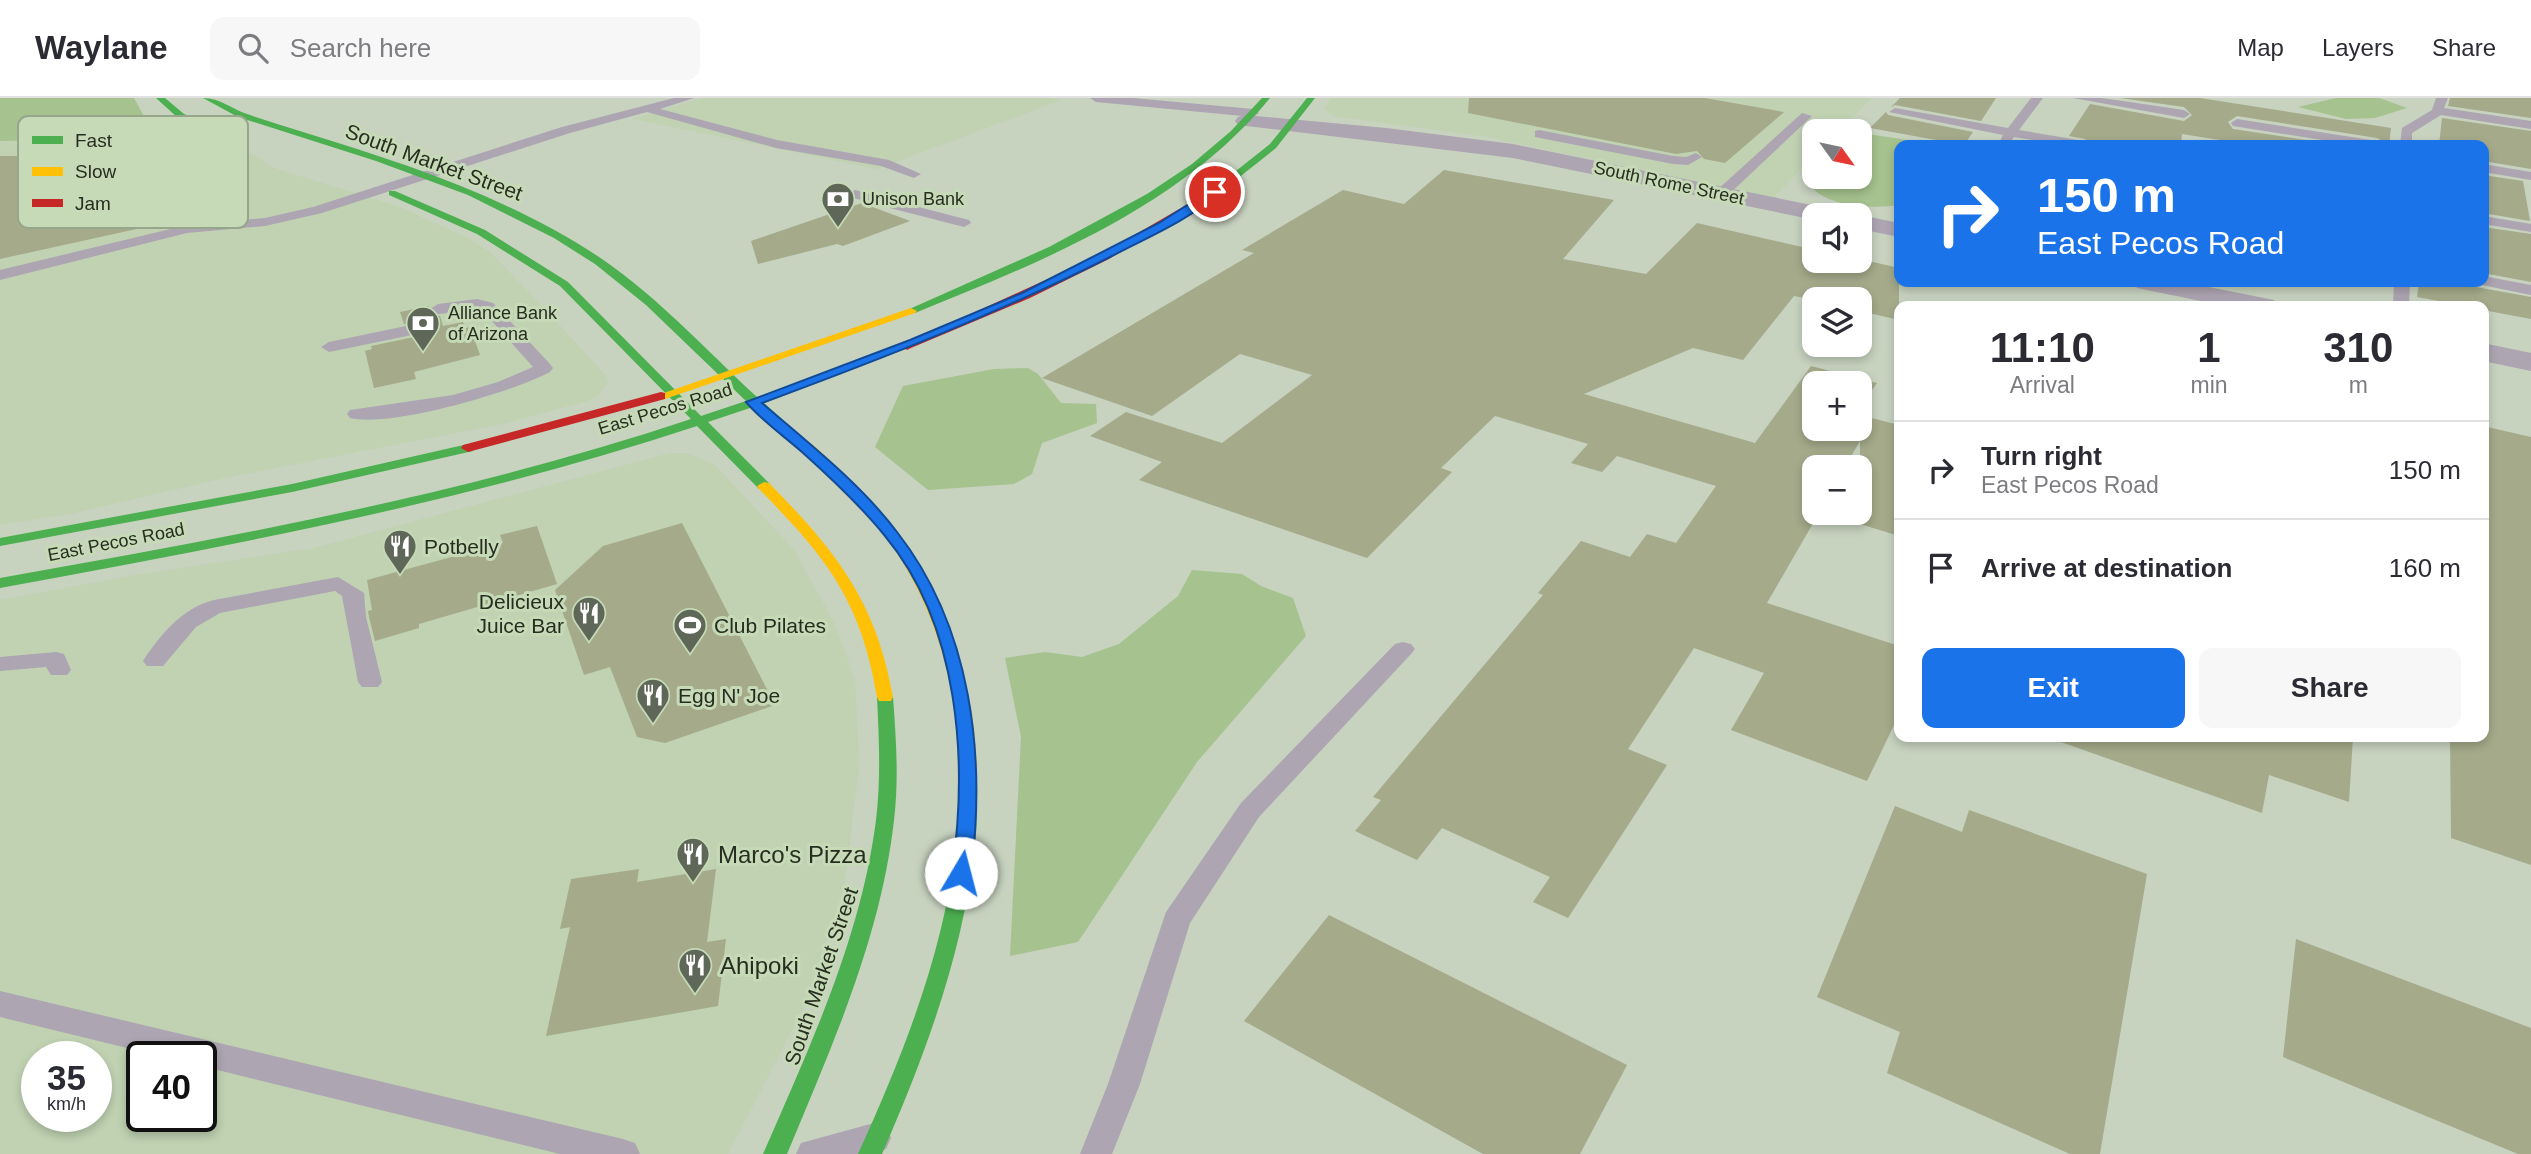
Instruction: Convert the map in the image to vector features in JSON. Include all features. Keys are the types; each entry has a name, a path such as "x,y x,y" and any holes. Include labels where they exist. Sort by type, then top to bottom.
{"street":[{"path":"160,98 181,116"},
{"name":"South Market Street","path":"207,98 244,116"},
{"name":"East Pecos Road","path":"0,583 167,554 384,505 701,420 753,402 973,319 1095,262 1198,204 1239,174 1295,122 1311,98"},
{"name":"East Pecos Road","path":"0,542 357,475 543,429 725,377 904,313 1056,247 1176,177 1255,111"},
{"name":"South Rome Street","path":"1255,111 1295,122 1480,149 1513,151 1802,210"},
{"name":"South Market Street","path":"248,117 421,176 505,208 541,226 601,263 659,312 725,377 824,464 894,537 918,574 937,614 953,658 963,706 968,752 968,823 958,898 935,991 906,1079 875,1145"},
{"path":"248,141 253,143"},
{"name":"South Market Street","path":"358,180 471,225 532,260 564,284 817,539 846,582 868,626 881,674 888,727 887,796 875,889 826,1035 775,1154"},
{"path":"1872,224 1894,229"},
{"path":"2171,287 2239,301"},
{"path":"2489,353 2531,362"}],"lane":[{"path":"248,224 291,216 566,130 651,110 688,98"},
{"path":"1096,98 1255,111"},
{"path":"2005,140 2037,98"},
{"path":"2079,98 2184,114"},
{"path":"2406,140 2406,131 2440,104 2531,125"},
{"path":"651,110 776,144 884,163 914,174"},
{"path":"1895,112 2056,140"},
{"path":"1721,194 1806,116"},
{"path":"2237,123 2345,140"},
{"path":"1513,151 1538,138 1539,131 1673,160 1688,162 1696,158"},
{"path":"2489,169 2531,176"},
{"path":"855,194 898,199 971,220"},
{"path":"2489,221 2531,228"},
{"path":"0,275 198,228"},
{"path":"2489,282 2531,290"},
{"path":"356,414 424,406 514,383 544,368 490,309 477,304 440,316"},
{"path":"342,337 404,324 342,337"},
{"path":"155,661 196,613 214,607 338,584 353,593 370,682"},
{"path":"1096,1152 1124,1084 1176,920 1250,810 1403,649"},
{"path":"0,664 56,659 59,670"},
{"path":"0,1004 623,1154"},
{"path":"813,1154 875,1145"}],"shaded area":[{"path":"0,98 134,98 144,116 18,116 18,141 0,141"},
{"path":"703,98 1061,100 877,169 633,119"},
{"path":"1331,98 1872,98 1850,119 1802,119 1802,168 1773,198 1488,137 1333,116 1324,109"},
{"path":"2336,98 2379,98 2407,108 2375,118 2346,119 2298,107"},
{"path":"1872,135 1908,140 1894,140 1894,205 1878,207 1872,206 1872,203 1842,203 1813,189 1872,189"},
{"path":"18,140 18,228 248,228 248,152 274,168 397,206 470,239 490,252 606,376 608,383 598,396 588,401 502,424 220,479 74,513 0,525 0,141"},
{"path":"1028,368 1038,374 1061,403 1096,404 1097,423 1042,443 1032,474 1014,484 928,490 875,447 903,386 994,369"},
{"path":"670,453 687,453 715,465 794,550 833,620 855,679 859,765 845,883 809,997 728,1154 0,1154 0,600 135,575 314,548"},
{"path":"1192,570 1242,574 1261,586 1293,598 1306,636 1197,762 1078,942 1010,956 1021,737 1005,658 1045,652 1082,657 1119,644 1178,596"}],"building":[{"path":"1469,98 1705,98 1784,112 1725,163 1704,159 1697,151 1676,154 1468,113"},
{"path":"1900,98 1996,98 1981,121 1895,105 1890,108"},
{"path":"2120,98 2200,98 2391,128 2390,140 2237,116 2228,122 2233,129 2306,140 2220,140 2182,134 2181,140 2086,140 2069,136 2090,104 2184,121 2192,115 2184,107"},
{"path":"2450,98 2531,98 2531,118 2448,106"},
{"path":"1886,112 1888,115 1973,132 1967,140 1936,140 1872,128 1872,126"},
{"path":"2442,118 2531,131 2531,169 2489,162 2489,140 2440,140"},
{"path":"0,156 18,156 18,228 141,228 0,259"},
{"path":"1444,170 1614,200 1563,259 1646,274 1697,223 1802,247 1802,273 1872,273 1872,262 1894,267 1894,287 1899,287 1899,301 1894,301 1894,319 1872,314 1872,287 1802,287 1802,298 1794,296 1743,360 1693,348 1584,394 1755,443 1802,378 1802,441 1860,441 1852,455 1802,455 1802,525 1812,525 1767,603 1894,644 1894,725 1867,781 1731,730 1764,673 1694,648 1628,749 1667,765 1568,918 1533,902 1550,877 1442,828 1417,860 1355,831 1381,800 1373,797 1543,595 1538,593 1581,541 1630,557 1647,534 1676,543 1716,486 1617,456 1602,472 1571,463 1588,444 1495,416 1441,468 1452,472 1367,558 1139,480 1162,462 1090,436 1126,412 1222,443 1312,375 1240,354 1152,416 1042,378 1254,253 1242,250 1343,190 1404,204"},
{"path":"2489,176 2523,181 2530,221 2489,214"},
{"name":"Unison Bank","path":"862,203 910,221 843,246 837,244 758,264 751,241"},
{"path":"2489,228 2531,234 2531,282 2489,274"},
{"path":"2418,287 2476,287 2531,297 2531,319 2489,311 2489,301 2439,301 2417,297"},
{"name":"Alliance Bank of Arizona","path":"429,306 428,310 440,316 443,326 463,322 466,328 470,327 480,355 414,372 416,379 374,388 365,351 372,349 371,346 414,337 414,325 404,324 400,312"},
{"path":"1811,366 1830,371 1807,371"},
{"path":"1872,418 1894,424 1894,534 1863,525 1872,525 1872,455 1860,455 1860,441 1872,441"},
{"path":"2489,427 2531,437 2531,865 2451,838 2450,742 2489,742"},
{"path":"682,523 775,705 665,743 637,737 610,667 584,675 555,590 603,546"},
{"path":"537,526 557,584 419,624 419,628 375,641 368,611 372,610 367,580 503,543 500,535"},
{"path":"2061,742 2353,742 2349,802 2269,775 2262,813"},
{"path":"1895,806 1962,832 1969,810 2147,874 2100,1154 2070,1154 1887,1073 1900,1032 1817,997"},
{"path":"639,869 637,882 716,869 707,942 726,939 718,1006 546,1036 570,927 560,929 571,879"},
{"path":"1329,915 1627,1065 1580,1154 1483,1154 1244,1021"},
{"path":"2296,939 2531,1028 2531,1154 2518,1154 2283,1057"}],"traffic: fast":[{"path":"160,98 181,116"},
{"path":"207,98 244,116"},
{"path":"911,311 1053,249 1151,196 1234,133 1266,98"},
{"path":"1215,192 1273,146 1311,98"},
{"path":"248,117 426,175 515,213 558,236 625,281 797,440"},
{"path":"392,193 481,232 564,284 764,486"},
{"path":"0,583 230,540 460,488 686,425 798,388 907,346"},
{"path":"0,542 292,488 468,448"},
{"path":"775,1154 843,987 862,932 876,876 885,819 888,759 885,697"},
{"path":"870,1154 917,1041 942,964 966,843 968,774"}],"traffic: slow":[{"path":"661,396 911,311"},
{"path":"797,440 870,508 909,560 925,588 949,648 958,679 968,742 968,774"},
{"path":"764,486 828,556 859,606 879,664 885,697"}],"traffic: jam":[{"path":"907,346 1065,277 1141,237 1215,192"},
{"path":"468,448 661,396"}],"place":[{"name":"Unison Bank","path":"838,229"},
{"name":"Alliance Bank of Arizona","path":"423,353"},
{"name":"Potbelly","path":"400,576"},
{"name":"Delicieux Juice Bar","path":"589,643"},
{"name":"Club Pilates","path":"690,655"},
{"name":"Egg N' Joe","path":"653,725"},
{"name":"Marco's Pizza","path":"693,884"},
{"name":"Ahipoki","path":"695,995"}],"route":[{"path":"961,873 968,823 968,752 963,706 953,658 937,614 918,574 891,534 824,464 753,402 915,343 1026,295 1119,250 1163,226 1215,192"}]}
